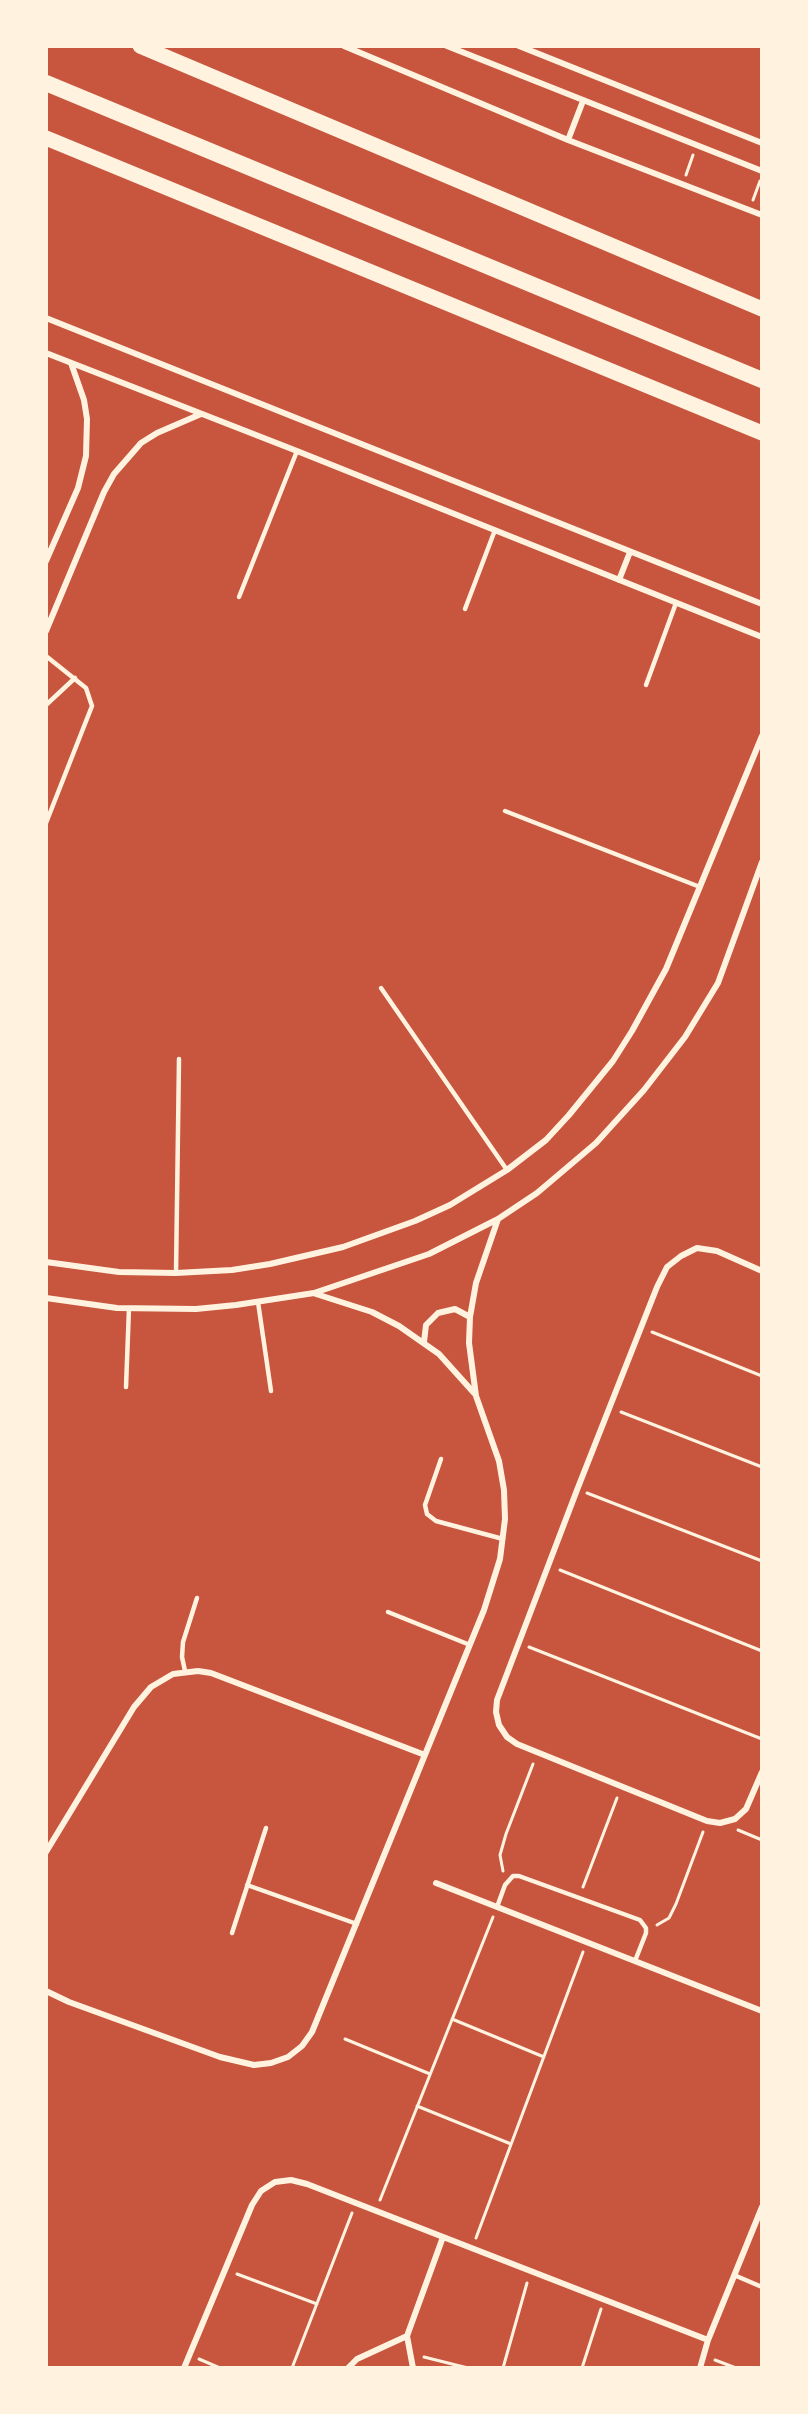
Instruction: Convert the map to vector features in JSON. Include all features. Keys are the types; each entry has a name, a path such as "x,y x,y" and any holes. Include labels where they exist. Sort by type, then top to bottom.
{"highway":[{"path":"140,46 762,309"},
{"path":"46,83 762,380"},
{"path":"46,138 762,433"}],"street":[{"path":"344,46 568,140 762,215"},
{"path":"447,46 762,171"},
{"path":"519,46 762,142"},
{"path":"568,140 583,101"},
{"path":"46,318 762,604"},
{"path":"46,353 762,637"},
{"path":"46,561 78,488 86,456 87,419 84,400 71,363"},
{"path":"46,631 104,492 114,474 141,443 157,433 201,414"},
{"path":"619,580 630,552"},
{"path":"46,1262 119,1272 176,1273 232,1270 270,1264 343,1247 415,1221 450,1205 507,1170 546,1140 584,1098 613,1061 632,1031 666,969 762,736"},
{"path":"46,1298 129,1308 196,1309 314,1293 429,1254 498,1219 537,1193 596,1143 644,1090 685,1037 718,983 762,862"},
{"path":"46,1991 69,2002 220,2057 254,2065 271,2063 295,2051 312,2032 494,1583 503,1539 504,1490 500,1461 476,1396 471,1370 470,1317 476,1283 498,1219"},
{"path":"762,1271 717,1251 697,1248 681,1256 667,1267 609,1407 518,1643 497,1700 496,1712 499,1725 507,1737 537,1754 707,1821 720,1823 735,1819 746,1809 762,1772"},
{"path":"314,1293 372,1312 424,1342 452,1367 476,1396"},
{"path":"424,1342 426,1325 438,1313 455,1310 470,1317"},
{"path":"46,1852 138,1701 161,1679 185,1671 211,1673 425,1755"},
{"path":"436,1883 762,2011"},
{"path":"184,2367 252,2205 261,2191 275,2182 291,2180 376,2210 708,2340"},
{"path":"700,2367 708,2340 762,2206"},
{"path":"413,2367 406,2336 443,2237"},
{"path":"348,2367 357,2359 406,2336"}],"lane":[{"path":"239,597 297,451"},
{"path":"465,609 495,530"},
{"path":"646,685 676,603"},
{"path":"46,656 75,678 89,694 90,713 46,823"},
{"path":"46,705 75,678"},
{"path":"505,811 700,887"},
{"path":"381,988 507,1170"},
{"path":"176,1273 179,1059"},
{"path":"258,1302 271,1390"},
{"path":"126,1387 129,1308"},
{"path":"441,1459 425,1505 427,1514 436,1521 503,1539"},
{"path":"185,1671 182,1657 183,1642 197,1598"},
{"path":"388,1612 470,1644"},
{"path":"232,1933 266,1828"},
{"path":"497,1907 509,1880 513,1876 519,1876 640,1920 646,1928 635,1961"},
{"path":"247,1885 357,1924"},
{"path":"734,2275 762,2287"}],"path":[{"path":"683,185 697,146"},
{"path":"749,210 762,176"},
{"path":"641,1327 762,1376"},
{"path":"609,1407 762,1467"},
{"path":"577,1490 762,1561"},
{"path":"549,1565 762,1652"},
{"path":"518,1643 762,1739"},
{"path":"509,1880 503,1871 500,1855 537,1754"},
{"path":"579,1897 621,1788"},
{"path":"646,1928 658,1925 669,1918 707,1821"},
{"path":"376,2210 497,1907"},
{"path":"473,2248 586,1942"},
{"path":"452,2019 544,2057"},
{"path":"345,2039 430,2074"},
{"path":"417,2106 512,2144"},
{"path":"292,2367 356,2203"},
{"path":"225,2270 317,2304"},
{"path":"503,2367 530,2271"},
{"path":"582,2367 604,2300"},
{"path":"410,2354 468,2367"},
{"path":"189,2355 220,2367"},
{"path":"704,2356 736,2367"}]}
